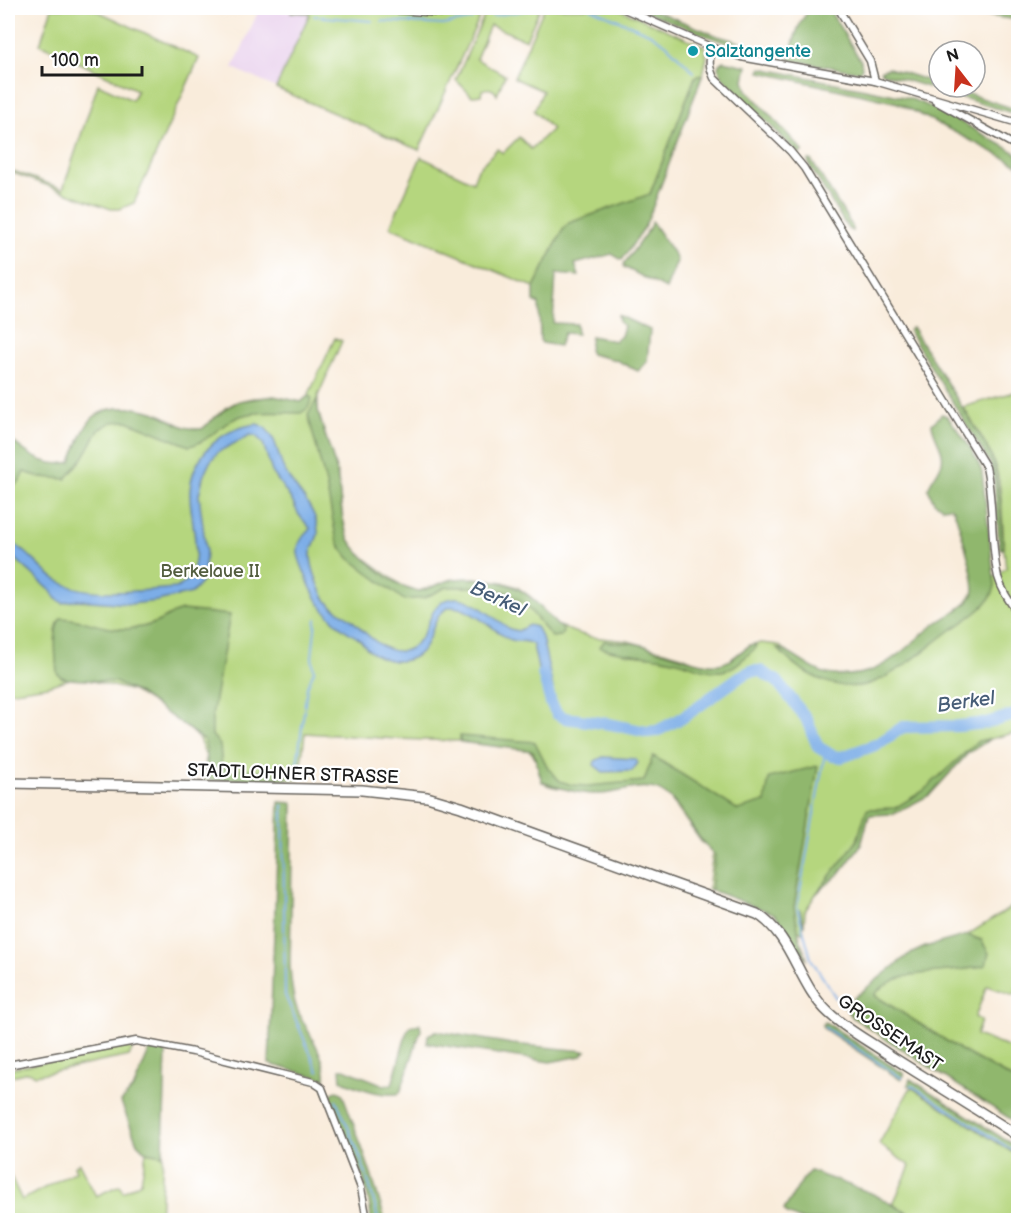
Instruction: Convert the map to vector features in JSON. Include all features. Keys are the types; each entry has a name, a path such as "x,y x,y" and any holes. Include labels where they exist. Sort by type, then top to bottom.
{"street":[{"path":"366,8 442,13 486,8"},
{"path":"622,8 713,48 741,57 875,81 1018,123"},
{"path":"838,8 870,62 875,81"},
{"path":"713,48 709,57 709,66 714,78 790,151 804,168 986,467 991,489 999,579 1004,593 1018,613"},
{"path":"924,94 1018,147"},
{"name":"STADTLOHNER STRASSE","path":"8,783 362,790 403,794 461,807 745,909 770,922"},
{"name":"GROSSEMAST","path":"770,922 779,933 802,979 827,1012 874,1045 1018,1136"},
{"path":"8,1065 136,1041 223,1059 313,1082 322,1088 352,1161 362,1188 367,1221"}],"shaded area":[{"path":"259,10 310,13 276,88 233,68"}],"green space":[{"path":"52,8 91,8 199,58 134,203 120,209 111,209 8,171 8,169 63,189 98,84 132,100 137,90 40,44"},
{"path":"292,8 339,8 432,15 474,11 479,17 477,23 419,150 276,88 310,13 291,12"},
{"path":"490,8 540,8 526,40 490,25 476,59 505,75 497,95 489,88 482,90 481,95 472,96 456,80 486,11"},
{"path":"544,8 617,8 704,46 707,57 703,74 695,77 650,194 564,228 534,287 390,227 421,157 473,182 478,169 497,149 503,153 519,137 531,149 552,129 534,111 543,91 514,78"},
{"path":"638,8 649,8 718,36 776,52 776,55 723,42"},
{"path":"811,8 828,8 861,61 860,72 789,60 799,26"},
{"path":"929,8 996,8 1018,11 1018,20"},
{"path":"723,61 747,66 744,80 747,90 803,151 799,154 723,78 718,68"},
{"path":"761,68 909,98 943,112 1018,154 1018,165 898,103 760,72"},
{"path":"889,68 927,80 927,87 882,73 881,70"},
{"path":"703,74 644,228 622,260 612,254 575,264 579,276 556,274 553,323 576,324 577,334 564,333 559,346 542,343 539,304 534,301 534,287 564,228 569,223 650,194 695,77"},
{"path":"966,99 985,99 1018,110 1018,115"},
{"path":"808,160 811,160 852,226 852,231 848,229"},
{"path":"652,222 677,261 666,289 624,267"},
{"path":"618,315 650,330 647,362 638,371 616,360 591,354 589,350 591,336 615,341 621,336 624,326 619,322"},
{"path":"912,327 984,442 994,463 1000,500 1003,549 1000,549 999,543 994,480 990,463 910,333 909,330"},
{"name":"Berkelaue II","path":"335,338 342,341 318,396 318,411 337,473 348,538 358,553 404,587 419,591 453,579 475,578 503,582 517,587 531,597 557,625 574,632 591,637 628,641 682,656 700,664 715,665 724,665 750,645 761,643 778,645 817,675 853,677 881,668 965,604 971,595 1006,568 1002,503 995,465 985,442 963,407 1018,391 1018,732 986,740 971,750 938,786 908,807 894,813 870,812 862,842 852,853 846,865 816,894 805,911 804,926 800,909 804,933 785,923 770,911 708,889 713,852 702,843 662,787 635,784 565,788 547,785 528,749 460,741 305,733 299,780 204,780 206,757 199,739 180,721 133,691 76,677 47,686 8,692 8,437 36,458 62,464 71,462 91,420 110,409 147,410 185,427 202,429 227,407 244,400 273,398 301,402 308,396"},
{"path":"274,396 301,402 308,396 312,398 308,408 301,413 268,412 243,415 230,421 202,441 189,446 127,421 112,422 99,430 83,458 66,479 40,477 24,472 19,482 8,491 8,437 36,458 62,464 71,462 91,420 110,409 146,410 185,427 202,429 228,407 239,401"},
{"path":"317,399 320,418 337,474 345,530 359,553 390,579 411,590 419,591 462,578 482,579 509,585 526,594 562,628 561,636 552,637 526,605 508,593 481,587 447,587 424,598 404,600 349,558 336,537 326,484 308,415"},
{"path":"942,414 947,416 967,442 982,472 995,586 993,593 984,606 971,617 879,680 865,685 837,685 810,675 777,648 826,674 844,675 865,672 891,660 934,625 966,604 973,595 971,566 954,510 950,507 943,508 934,502 928,489 942,462 942,452 932,424"},
{"path":"182,610 230,615 212,716 212,735 220,745 222,768 249,769 287,775 288,778 209,780 205,741 138,693 115,682 68,679 57,673 56,629 61,618 125,629 152,624"},
{"path":"604,641 637,644 711,664 724,663 755,644 756,648 732,668 716,671 664,658 609,650 600,647"},
{"path":"460,736 535,742 548,768 560,781 572,785 587,786 644,781 653,756 738,810 765,802 769,778 818,766 794,907 800,940 807,960 775,914 711,890 715,855 701,840 679,807 665,794 650,788 634,788 601,794 564,789 542,782 533,751 460,742"},
{"path":"990,739 967,754 930,795 893,814 869,815 861,845 841,872 816,894 857,841 868,809 895,808 923,791 978,741"},
{"path":"279,802 293,803 290,966 293,993 297,1009 320,1053 325,1079 269,1064"},
{"path":"1018,903 1018,986 1015,995 987,986 975,1017 981,1021 976,1035 1018,1051 1018,1082 964,1052 874,995 883,984 903,977 929,972 977,968 982,940 967,935"},
{"path":"967,935 981,940 989,953 986,965 911,975 884,986 874,995 964,1052 1018,1082 1018,1124 853,1018 844,1006 908,955 925,947"},
{"path":"825,1022 904,1074 901,1080 823,1028 822,1025"},
{"path":"420,1024 421,1030 400,1093 379,1093 341,1080 340,1069 344,1069 384,1085 392,1085 407,1031 411,1026"},
{"path":"436,1031 512,1044 586,1051 581,1056 550,1062 427,1043 428,1035"},
{"path":"130,1045 132,1051 129,1056 36,1075 28,1072 8,1077 8,1069"},
{"path":"150,1049 166,1051 163,1155 146,1152 137,1143 121,1102 134,1087"},
{"path":"910,1079 1018,1148 1018,1156 908,1085"},
{"path":"911,1087 1018,1156 1016,1220 922,1220 893,1204 910,1166 879,1144"},
{"path":"337,1091 342,1093 348,1109 385,1220 371,1220 361,1172 331,1096"},
{"path":"146,1152 163,1155 160,1220 8,1220 8,1171 22,1200 76,1171 74,1166 79,1163 96,1196 120,1185 123,1192 141,1182"},
{"path":"810,1171 871,1193 921,1220 801,1220 787,1214 784,1210"}],"water":[{"path":"257,424 271,435 288,477 314,514 318,532 311,553 312,564 324,597 336,610 352,620 379,644 396,651 414,646 422,636 433,611 441,602 455,598 469,601 510,629 518,631 529,625 536,627 542,637 553,688 542,688 533,645 507,638 460,608 448,608 442,612 422,651 410,659 398,661 374,654 360,640 338,625 318,601 299,559 298,548 310,528 299,515 272,472 263,443 256,436 250,435 218,452 203,477 199,495 206,550 205,566 202,582 192,593 131,604 77,600 63,603 56,599 51,591 8,552 8,541 21,548 54,578 66,585 81,589 130,592 176,588 187,581 193,570 195,544 190,490 197,465 212,445 222,437 244,426"},
{"path":"603,757 635,759 638,763 632,771 603,772 594,765 595,761"}],"waterway":[{"path":"590,8 651,34 666,44 694,72"},
{"path":"492,16 533,9"},
{"path":"314,16 372,21"},
{"path":"382,21 443,25 472,19"},
{"path":"294,772 298,758 307,687 314,671 312,657 316,619"},
{"name":"Berkel","path":"543,673 551,703 557,714 565,718 647,732 657,731 682,718 741,676 751,671 760,671 777,681 806,718 818,747 833,756 842,757 878,744 903,727 986,723 1018,714"},
{"path":"825,753 797,907 811,959 836,998"},
{"path":"283,805 285,995 318,1071"},
{"path":"824,1027 902,1078"},
{"path":"911,1085 1018,1154"},
{"path":"336,1100 361,1159 378,1220"}],"place":[{"name":"Salztangente","path":"693,51"}]}
